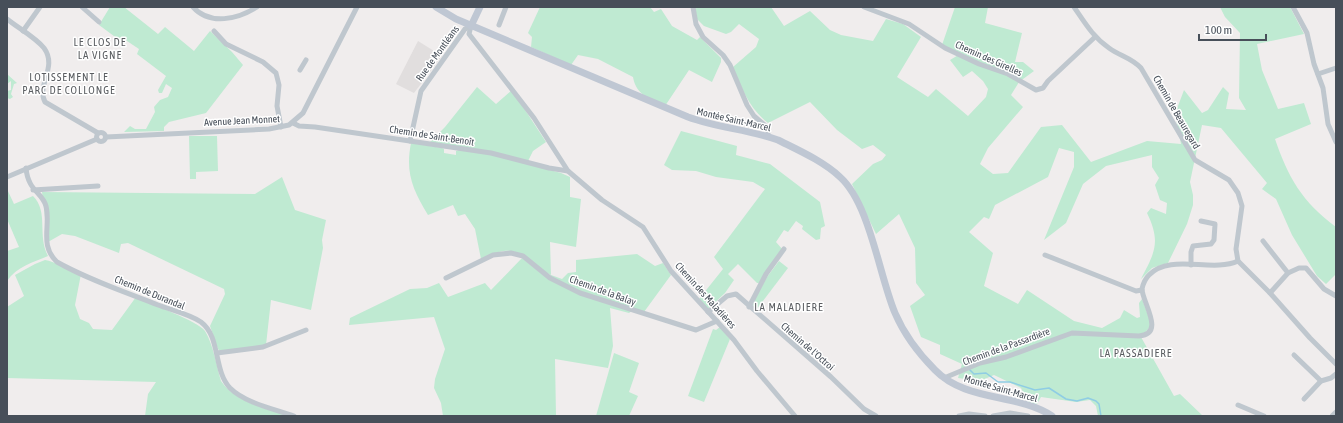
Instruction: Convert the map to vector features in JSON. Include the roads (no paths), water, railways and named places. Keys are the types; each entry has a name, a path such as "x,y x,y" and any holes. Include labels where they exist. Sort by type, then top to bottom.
{"main road":[{"name":"Montée Saint-Marcel","path":"436,7 450,17 688,117 714,126 768,136 795,149 826,167 846,183 861,207 898,318 924,358 944,378 962,388 1038,409 1052,416"},
{"path":"471,26 480,7"}],"street":[{"path":"23,32 40,7"},
{"path":"82,7 99,22"},
{"path":"193,7 202,15 219,19 234,17 257,7"},
{"name":"Avenue Jean Monnet","path":"106,137 281,127 293,122 302,113 357,7"},
{"path":"499,25 506,7"},
{"path":"693,7 696,24 700,31 708,42 723,55 730,65 747,105 754,116 768,128 768,136"},
{"name":"Chemin des Girelles","path":"864,7 883,16 909,24 945,48 979,64 1008,74 1036,90 1043,88 1048,81 1095,37"},
{"name":"Chemin de Beauregard","path":"1074,7 1095,37 1111,49 1134,60 1137,63 1195,160 1229,180 1238,192 1242,200 1242,211 1236,250 1238,262"},
{"path":"1293,7 1306,33 1323,88 1326,112 1336,142"},
{"path":"7,19 44,48 47,54 49,66 42,94 46,102 98,133 103,133 106,137 104,142 97,140 7,177"},
{"name":"Rue de Montléans","path":"410,141 421,91 458,38 465,29 471,26"},
{"name":"Chemin des Maladières","path":"471,26 469,34 526,106 568,171 602,200 640,224 671,271 717,321 795,416"},
{"path":"214,30 226,44 263,62 276,73 279,85 277,106 281,127"},
{"path":"300,70 306,60"},
{"path":"1318,74 1336,68"},
{"name":"Chemin de Saint-Benoît","path":"293,122 299,126 315,127 491,153 549,168 568,171"},
{"path":"97,140 98,133"},
{"name":"Chemin de Durandal","path":"26,168 27,180 33,190 45,203 46,242 50,255 57,262 183,315 196,319 205,326 217,353 223,377 234,392 247,399 294,416"},
{"path":"33,190 98,186"},
{"path":"1192,265 1191,252 1193,246 1211,244 1214,240 1215,224 1201,221"},
{"path":"1263,241 1288,273"},
{"path":"749,306 764,278 784,249"},
{"name":"Chemin de la Balay","path":"446,278 494,255 512,253 523,256 550,278 580,293 612,304 696,330 717,321"},
{"path":"1045,255 1136,291 1142,290 1146,278 1159,268 1170,265 1220,265 1238,262 1270,293 1310,338 1336,364"},
{"path":"1270,293 1288,273 1299,268 1306,268 1321,285 1336,296"},
{"name":"Chemin de la Passardière","path":"944,378 984,362 1006,358 1065,335 1084,332 1142,335 1149,331 1152,322 1142,290"},
{"name":"Chemin de l'Octroi","path":"708,312 727,296 736,294 864,409 876,416"},
{"path":"217,353 262,347 306,330"},
{"path":"1294,355 1321,381"},
{"path":"1304,399 1321,381 1331,378 1336,374"},
{"path":"1238,405 1264,416"},
{"path":"992,416 1010,412 1028,416"},
{"path":"959,416 969,414 985,416"}],"waterway":[{"path":"969,369 974,374 986,373 998,382 1010,382 1035,390 1049,388 1066,399 1077,401 1088,398 1099,404 1101,416"}],"district":[{"name":"LE CLOS DE LA VIGNE","path":"100,48"},
{"name":"LOTISSEMENT LE PARC DE COLLONGE","path":"69,83"},
{"name":"LA MALADIERE","path":"789,307"},
{"name":"LA PASSADIERE","path":"1136,353"}]}
